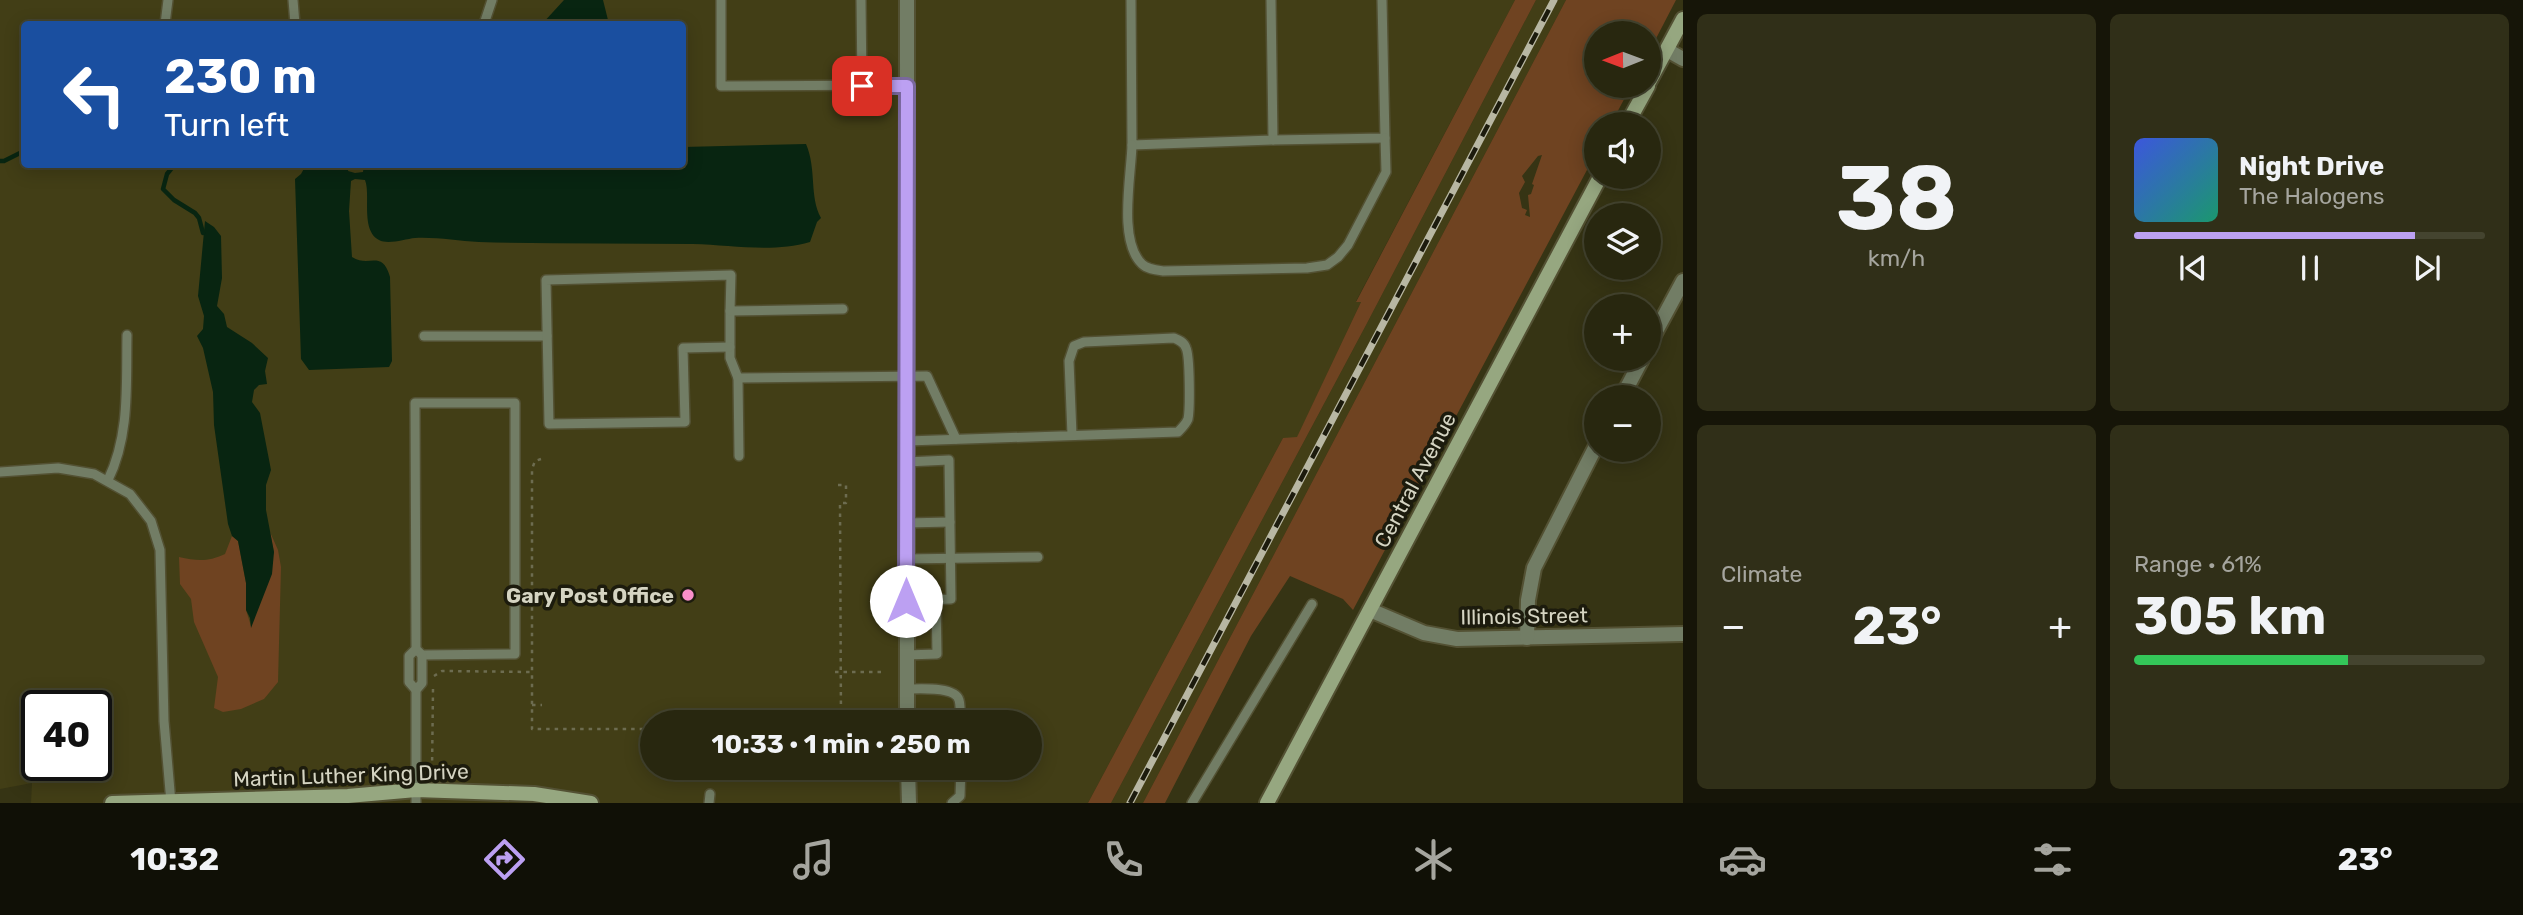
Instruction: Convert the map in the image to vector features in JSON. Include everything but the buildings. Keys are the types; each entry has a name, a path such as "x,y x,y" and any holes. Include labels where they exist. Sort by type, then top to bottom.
{"main road":[{"path":"1661,61 1683,19"},
{"name":"Central Avenue","path":"1267,803 1594,189"},
{"name":"Martin Luther King Drive","path":"112,803 534,794 591,803"}],"street":[{"path":"907,0 907,710"},
{"path":"1667,50 1683,59"},
{"path":"1661,322 1683,281"},
{"path":"1527,638 1528,600 1534,568 1588,462"},
{"name":"Illinois Street","path":"1370,610 1424,633 1471,640 1683,634"},
{"path":"908,780 909,803"}],"lane":[{"path":"165,21 168,0"},
{"path":"293,0 295,21"},
{"path":"485,21 492,0"},
{"path":"721,0 721,86 907,86"},
{"path":"861,0 862,86"},
{"path":"1131,0 1132,145 1128,231 1132,251 1144,266 1163,271 1307,268 1326,265 1338,257 1348,245 1386,172 1382,0"},
{"path":"1271,0 1273,140"},
{"path":"1132,145 1384,138"},
{"path":"730,347 683,348 685,422 549,424 546,280 730,275 730,311 730,347 730,358 738,378 738,456"},
{"path":"730,311 843,309"},
{"path":"108,480 118,460 124,436 127,335"},
{"path":"424,336 547,336"},
{"path":"906,441 1178,432 1188,420 1188,359 1182,341 1174,338 1084,342 1074,346 1069,361 1072,435"},
{"path":"738,378 928,376 956,439"},
{"path":"416,796 416,690 422,683 419,652 415,403 515,403 515,654 419,652"},
{"path":"906,462 949,460 951,558 951,599 906,601"},
{"path":"0,472 67,468 94,474 108,480 136,500 151,521 159,543 164,721 171,802"},
{"path":"906,523 950,522"},
{"path":"906,559 1038,557"},
{"path":"906,655 937,654 936,600"},
{"path":"1192,803 1312,604"},
{"path":"907,690 935,689 956,695 959,710"},
{"path":"952,803 960,796 961,780"}],"path":[{"path":"541,459 535,461 532,468 532,729 640,729"},
{"path":"838,485 846,485 846,503 840,503 841,710"},
{"path":"441,777 432,771 435,675 442,671 532,672"},
{"path":"835,672 882,672"},
{"path":"532,705 542,705"}],"shaded area":[{"path":"0,0 1515,0 1356,301 1361,302 1297,438 1283,438 1088,803 31,803 32,783 0,789"},
{"path":"564,0 603,0 608,21 545,21"},
{"path":"1515,0 1536,0 1365,327 1111,803 1088,803 1283,438 1297,437 1361,302 1356,302"},
{"path":"1536,0 1566,0 1143,803 1111,803 1365,327"},
{"path":"1566,0 1676,0 1661,29 1661,21 1584,21 1584,98 1625,98 1617,112 1584,112 1584,176 1353,610 1343,599 1290,576 1251,636 1165,803 1143,803","holes":["1542,155 1532,184 1534,185 1528,195 1530,217 1525,215 1527,210 1522,208 1519,193 1525,182 1522,176 1538,156"]},
{"path":"806,144 815,201 821,218 810,242 781,247 752,247 479,242 423,238 383,241 373,235 370,229 365,180 355,179 351,181 349,211 352,257 364,261 379,261 387,269 390,277 392,361 389,367 309,370 301,359 295,179 304,168 348,168 348,171 355,173 363,172 364,168 686,168 686,147"},
{"path":"205,221 221,236 222,278 217,306 224,314 227,327 252,343 268,358 265,371 267,384 259,385 254,390 252,402 260,413 271,470 266,485 266,510 274,552 272,574 251,628 246,610 246,583 238,541 232,536 228,524 214,425 213,392 203,348 197,336 203,329 204,316 198,296"},
{"path":"270,532 278,550 281,567 278,682 264,699 241,709 223,712 214,708 218,677 194,622 191,599 180,584 179,557 208,560 225,554 232,536 238,541 246,583 246,610 251,626 274,552"}],"waterway":[{"path":"0,161 21,152"},
{"path":"172,168 167,174 163,189 174,200 195,213 203,233"}],"railway":[{"path":"1130,803 1554,0"}],"place":[{"name":"Gary Post Office","path":"688,595"}],"route":[{"path":"862,86 907,86 906,601"}]}
